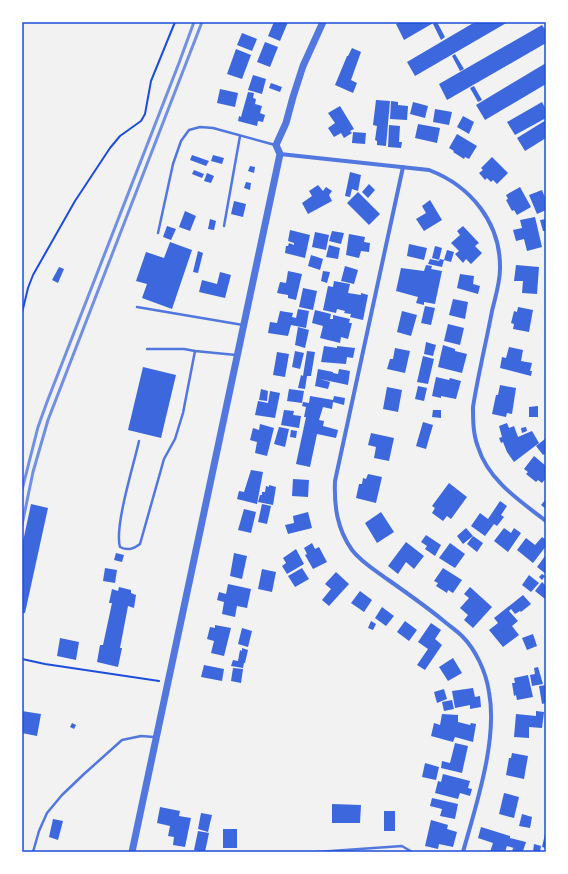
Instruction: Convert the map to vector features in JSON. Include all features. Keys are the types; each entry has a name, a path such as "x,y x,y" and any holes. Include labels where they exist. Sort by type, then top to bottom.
{"street":[{"path":"132,852 280,154 276,145 286,124 303,66 323,22"},
{"path":"280,154 429,170 441,174 455,183 467,192 479,205 488,219 496,238 500,270 475,393 473,413 477,446 494,476 514,496 546,521"},
{"path":"403,167 335,481 334,498 339,526 353,551 363,561 462,636 472,649 485,676 489,692 492,725 489,745 463,852"}],"lane":[{"path":"158,233 173,164 181,141 189,130 206,127 276,145"},
{"path":"224,226 240,136"},
{"path":"137,307 243,325"},
{"path":"147,349 184,348 195,351 237,355"},
{"path":"139,441 118,534 120,547 128,550 133,549 140,544 164,459 171,448 183,413 195,351"},
{"path":"33,852 39,831 47,813 62,795 84,774 122,740 141,736 157,737"},
{"path":"317,852 402,846 412,852"}],"path":[{"path":"22,313 28,288 34,275 75,201 110,148 120,136 141,121 144,114 151,81 175,22"},
{"path":"22,659 45,664 168,682"}],"building":[{"path":"274,22 288,22 280,41 268,36"},
{"path":"400,22 435,22 404,40 396,24"},
{"path":"437,22 445,37 441,40 433,24"},
{"path":"475,22 508,22 415,76 407,62"},
{"path":"542,25 546,31 546,43 447,100 439,84"},
{"path":"242,33 257,39 252,51 237,45"},
{"path":"265,42 278,47 270,67 257,62"},
{"path":"352,48 361,52 351,80 357,83 353,93 335,85 347,56"},
{"path":"236,49 251,55 242,79 227,74"},
{"path":"455,54 464,69 460,71 452,56"},
{"path":"546,63 546,84 485,120 476,105"},
{"path":"253,75 266,79 262,94 248,90"},
{"path":"271,83 282,87 280,92 269,88"},
{"path":"474,86 482,100 478,102 470,88"},
{"path":"220,89 238,93 235,107 217,103"},
{"path":"248,92 254,93 253,98 256,99 255,104 262,106 260,113 265,115 263,122 258,121 257,126 238,121 239,116 241,117"},
{"path":"376,100 390,101 386,146 377,145 377,141 375,140 377,126 373,125"},
{"path":"391,101 398,102 398,105 408,106 407,120 390,119"},
{"path":"413,102 428,106 425,118 410,114"},
{"path":"542,102 546,110 546,118 515,135 507,122"},
{"path":"340,106 354,129 350,131 352,133 344,138 341,133 334,137 328,128 335,123 328,113"},
{"path":"435,109 452,112 449,125 433,122"},
{"path":"463,116 474,122 469,134 457,127"},
{"path":"546,120 546,138 525,151 517,138"},
{"path":"418,124 440,128 437,143 415,138"},
{"path":"389,125 400,126 399,142 402,142 401,148 388,147"},
{"path":"353,132 366,133 365,144 352,143"},
{"path":"457,134 477,146 469,159 465,157 464,159 449,148"},
{"path":"192,155 209,161 206,166 190,160"},
{"path":"213,155 224,158 222,164 211,161"},
{"path":"492,157 508,173 497,184 493,180 491,182 487,178 485,180 479,173 483,170 481,168"},
{"path":"250,166 255,167 254,173 248,171"},
{"path":"194,170 204,174 202,178 192,174"},
{"path":"350,172 361,175 358,191 352,189 350,197 345,196"},
{"path":"207,173 214,176 211,183 204,181"},
{"path":"246,182 251,183 250,190 244,188"},
{"path":"369,184 375,190 368,198 362,192"},
{"path":"318,185 323,191 326,187 332,191 329,195 332,201 308,214 302,203 312,196 309,191"},
{"path":"520,187 531,207 517,215 514,210 512,211 506,200 508,199 506,195"},
{"path":"542,190 546,200 546,210 537,214 529,195"},
{"path":"358,192 380,214 369,225 347,203"},
{"path":"430,200 442,220 424,231 416,219 426,213 422,206"},
{"path":"234,201 246,204 243,217 231,214"},
{"path":"185,211 196,216 190,231 179,227"},
{"path":"535,217 542,247 527,251 524,239 516,241 513,230 522,228 520,220"},
{"path":"210,219 216,221 214,230 208,229"},
{"path":"546,219 546,234 545,234 540,220"},
{"path":"167,226 176,229 171,240 163,237"},
{"path":"463,226 479,243 475,246 482,253 471,264 466,259 463,263 455,254 459,251 451,243 460,235 457,231"},
{"path":"290,230 310,235 305,258 285,253 286,246 288,246 289,243 294,245 294,243 288,241"},
{"path":"332,231 344,233 341,244 329,241"},
{"path":"315,232 329,235 326,250 312,247"},
{"path":"349,234 365,237 364,242 370,243 369,252 361,251 359,258 346,255"},
{"path":"170,242 192,250 172,309 142,298 147,284 136,281 146,252 164,258"},
{"path":"409,244 427,248 424,260 407,256"},
{"path":"329,245 340,248 338,259 326,257"},
{"path":"435,246 442,248 439,260 432,258"},
{"path":"447,250 454,252 451,262 444,260"},
{"path":"198,251 203,253 198,273 193,272"},
{"path":"311,255 323,259 320,270 308,266"},
{"path":"430,259 439,261 440,259 444,260 442,267 428,264"},
{"path":"426,265 432,266 431,269 442,271 435,304 424,302 424,305 416,303 418,297 396,291 401,268 424,271"},
{"path":"516,265 539,267 537,294 522,293 523,281 514,281"},
{"path":"345,266 358,270 354,284 341,281"},
{"path":"59,267 64,269 58,283 52,280"},
{"path":"288,271 302,274 296,300 288,298 288,295 277,293 280,282 286,283"},
{"path":"323,271 330,272 327,283 321,281"},
{"path":"220,272 231,275 225,298 199,292 202,280 217,284"},
{"path":"460,274 474,276 473,284 480,286 478,294 457,288"},
{"path":"334,281 350,284 348,293 361,295 361,293 368,295 363,320 350,317 351,314 344,313 345,311 337,309 336,313 323,310 328,286 333,287"},
{"path":"303,288 317,291 313,310 299,307"},
{"path":"453,299 468,302 465,319 449,315"},
{"path":"425,306 435,308 431,325 421,323"},
{"path":"518,307 533,310 529,332 513,329 514,324 511,323 514,311 517,312"},
{"path":"298,309 309,311 306,328 291,325 288,336 268,333 270,322 277,323 280,311 293,313 292,317 296,318"},
{"path":"315,310 331,314 330,319 333,319 333,315 350,319 349,323 352,323 348,339 341,337 340,343 320,338 323,326 312,323"},
{"path":"402,311 417,315 411,336 397,332"},
{"path":"448,324 464,328 460,345 444,341"},
{"path":"298,327 309,330 305,348 295,345"},
{"path":"426,342 436,345 433,356 424,354"},
{"path":"443,345 455,349 455,351 467,354 462,373 438,367"},
{"path":"324,346 355,348 353,358 347,357 346,364 321,362"},
{"path":"509,347 523,350 521,361 532,363 530,371 532,371 531,376 500,368 502,357 506,358"},
{"path":"395,348 410,351 405,373 387,369 390,359 393,359"},
{"path":"295,351 304,353 300,369 292,367"},
{"path":"307,351 315,352 311,376 307,376 305,389 298,388 301,375 303,376"},
{"path":"277,352 289,354 285,377 273,375"},
{"path":"423,356 434,359 428,384 417,382"},
{"path":"143,367 176,375 161,438 128,430"},
{"path":"318,369 338,374 339,369 350,371 348,385 320,379 330,382 328,389 315,386"},
{"path":"436,377 449,380 450,378 461,381 456,399 432,396"},
{"path":"500,385 516,388 512,414 507,413 506,417 492,414"},
{"path":"418,386 427,388 424,401 415,399"},
{"path":"387,387 402,390 398,412 383,409"},
{"path":"261,389 268,391 267,401 259,400"},
{"path":"289,389 304,391 302,403 287,401"},
{"path":"270,391 280,393 275,418 255,415 258,401 268,403"},
{"path":"310,396 333,400 334,396 345,398 344,405 333,402 332,409 323,407 319,420 324,421 323,426 338,430 336,438 317,434 310,467 296,464 306,417 304,417 306,407 302,406 303,402 309,403"},
{"path":"538,406 538,417 529,417 529,407"},
{"path":"284,410 294,411 293,415 301,416 299,428 281,425"},
{"path":"433,410 441,410 441,418 432,417"},
{"path":"423,422 433,425 426,449 416,446"},
{"path":"507,423 509,428 514,426 518,437 532,431 539,443 514,462 507,452 503,442 501,443 499,438 502,437 499,426"},
{"path":"260,424 274,428 267,456 255,453 257,442 250,440 253,428 259,430"},
{"path":"279,427 289,429 285,447 274,444"},
{"path":"526,427 527,431 522,433 521,428"},
{"path":"291,430 297,431 296,438 290,437"},
{"path":"371,433 394,438 389,461 374,458 376,447 368,445"},
{"path":"545,439 546,453 543,455 536,446"},
{"path":"534,456 546,466 546,478 542,483 538,480 536,482 526,474 528,472 524,469"},
{"path":"251,470 263,472 257,504 237,499 239,491 244,492"},
{"path":"368,474 382,477 376,503 356,498 359,484 362,484 363,478 366,479"},
{"path":"293,479 309,480 308,497 292,496"},
{"path":"449,483 467,497 451,519 447,516 443,521 432,513 435,508 432,506"},
{"path":"269,485 276,487 273,505 258,502 260,495 262,495 262,492 265,492 266,486 269,487"},
{"path":"546,499 546,509 541,505"},
{"path":"500,501 507,506 501,515 504,517 497,526 494,524 485,536 471,526 480,513 488,519"},
{"path":"31,504 48,508 25,613 22,613 22,546"},
{"path":"262,504 271,506 267,524 258,522"},
{"path":"244,509 256,512 251,533 238,530"},
{"path":"308,512 312,528 288,534 285,525 294,523 293,516"},
{"path":"381,512 394,532 377,543 365,523"},
{"path":"466,528 473,536 463,544 457,536"},
{"path":"504,528 511,533 514,528 521,533 508,552 494,541"},
{"path":"426,535 441,545 435,556 425,549 427,546 421,542"},
{"path":"473,536 483,543 477,552 467,544"},
{"path":"542,537 546,540 546,546 533,563 517,550 526,538 535,545"},
{"path":"406,542 424,556 414,569 406,562 398,574 388,566"},
{"path":"312,543 315,549 319,547 327,562 313,569 305,555 307,554 304,548"},
{"path":"450,543 465,554 455,568 439,558"},
{"path":"296,549 304,564 287,574 282,566 286,563 283,558"},
{"path":"116,553 124,555 122,562 114,560"},
{"path":"234,553 247,556 242,579 230,576"},
{"path":"545,556 546,557 546,574 537,567"},
{"path":"105,568 117,570 115,583 103,581"},
{"path":"302,568 309,579 295,587 288,576"},
{"path":"443,568 462,580 453,593 448,590 447,593 436,586 438,583 434,581"},
{"path":"262,569 276,572 272,592 258,589"},
{"path":"336,572 349,584 329,606 322,600 331,589 325,584"},
{"path":"542,574 545,576 542,580 539,577"},
{"path":"529,575 539,583 531,592 522,585"},
{"path":"542,582 546,586 545,599 535,591"},
{"path":"228,584 251,589 247,608 237,606 235,617 222,614 224,602 217,600 219,592 226,594"},
{"path":"119,587 131,590 131,593 136,595 134,608 128,606 118,667 97,662 100,645 103,645 112,603 109,603 112,589 118,591"},
{"path":"470,587 492,607 473,628 464,620 468,615 460,608 469,598 464,594"},
{"path":"360,591 372,600 364,612 351,603"},
{"path":"523,595 531,604 521,612 520,611 515,614 511,609 509,611 518,621 512,626 519,635 503,647 489,630 498,623 494,618"},
{"path":"382,607 394,616 386,626 375,618"},
{"path":"371,621 376,624 373,630 368,628"},
{"path":"405,621 417,630 409,641 397,632"},
{"path":"431,623 441,630 435,639 442,645 425,670 417,665 428,649 418,642"},
{"path":"215,625 231,628 224,656 211,653 214,641 207,639 210,627 215,628"},
{"path":"242,628 252,631 248,647 238,644"},
{"path":"533,634 537,646 527,650 522,638"},
{"path":"60,638 79,642 76,660 57,656"},
{"path":"242,648 248,650 243,668 231,666 233,660 238,661 240,650 242,651"},
{"path":"453,658 462,673 448,681 439,667"},
{"path":"204,665 224,669 222,681 201,677"},
{"path":"538,667 543,684 532,686 530,675 535,674 534,668"},
{"path":"233,668 243,669 241,683 231,681"},
{"path":"528,675 533,697 517,700 516,695 514,696 512,683 515,683 514,678"},
{"path":"546,685 546,703 542,704 539,686"},
{"path":"473,688 475,697 480,696 481,707 470,709 470,705 455,708 452,691"},
{"path":"444,689 447,699 437,703 434,692"},
{"path":"452,700 454,709 444,711 442,702"},
{"path":"22,711 41,714 37,736 22,733"},
{"path":"536,711 544,712 542,728 529,727 529,738 514,737 516,714 536,716"},
{"path":"442,714 458,715 458,722 470,725 471,723 476,724 473,742 455,737 453,742 431,736 434,723 440,725"},
{"path":"72,723 76,725 74,729 70,727"},
{"path":"455,743 468,746 462,773 441,768 442,761 450,763"},
{"path":"512,753 528,756 524,779 506,775 509,758 511,758"},
{"path":"425,763 439,767 436,780 422,777"},
{"path":"443,774 470,781 468,788 472,789 470,796 460,793 458,799 435,793 438,781 441,782"},
{"path":"504,793 519,797 514,818 499,814"},
{"path":"432,798 458,804 455,819 440,816 442,809 430,806"},
{"path":"332,804 361,805 360,823 332,823"},
{"path":"160,807 180,811 179,816 191,818 185,847 173,845 174,837 168,836 170,826 157,823"},
{"path":"384,811 395,811 395,831 384,831"},
{"path":"201,813 212,815 208,832 198,829"},
{"path":"522,814 532,817 530,828 519,826"},
{"path":"53,819 63,821 58,840 49,837"},
{"path":"431,820 448,825 447,829 457,832 453,847 439,844 438,849 425,846"},
{"path":"481,827 510,836 510,838 526,842 523,851 527,852 512,852 513,848 517,849 507,846 505,852 490,852 493,843 478,838"},
{"path":"223,829 237,829 237,848 223,848"},
{"path":"198,831 209,833 205,852 194,850"},
{"path":"545,834 546,835 546,848 542,847"},
{"path":"534,844 541,846 540,852 533,852"}],"railway":[{"path":"22,490 38,427 47,402 194,22"},
{"path":"22,525 33,472 48,420 202,22"}]}
